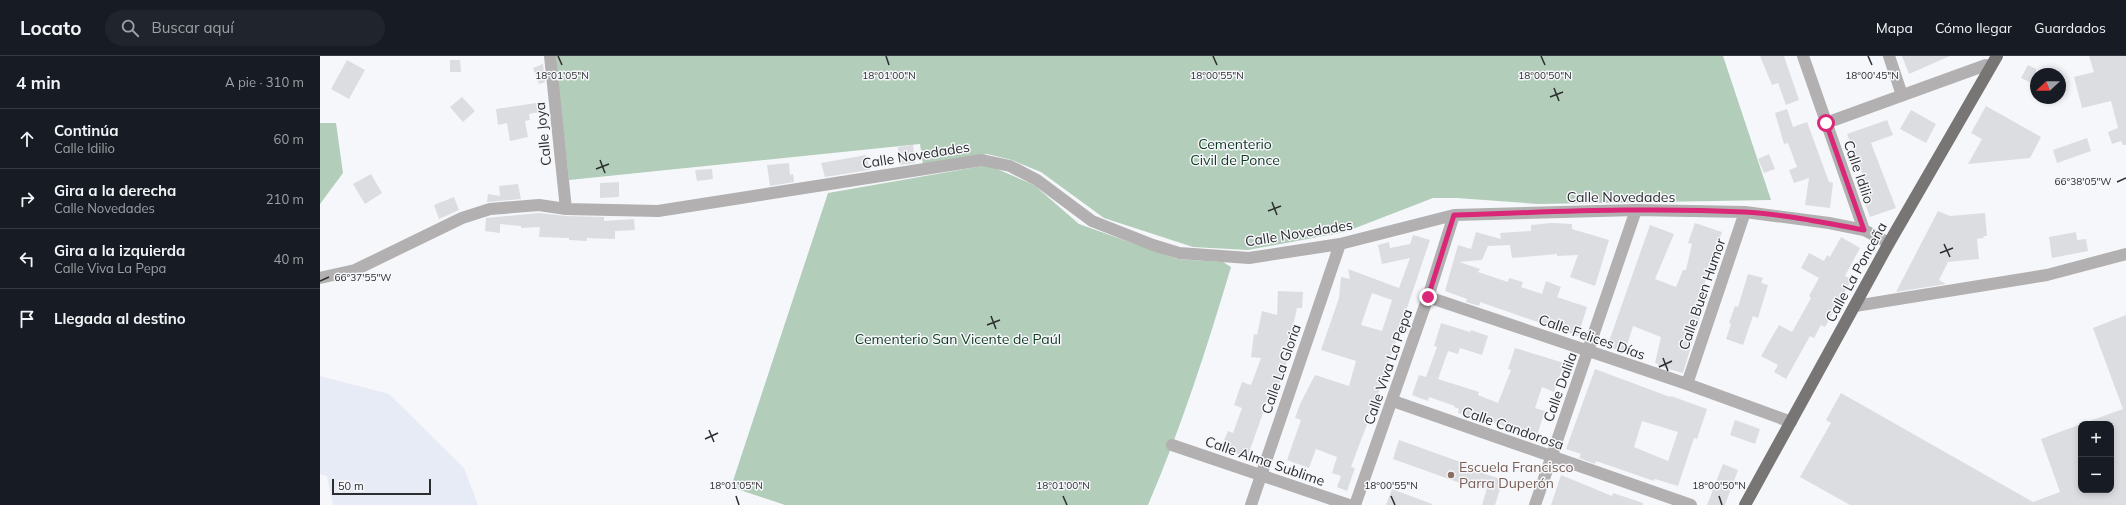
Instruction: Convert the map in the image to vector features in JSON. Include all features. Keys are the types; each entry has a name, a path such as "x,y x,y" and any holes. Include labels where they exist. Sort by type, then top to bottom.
{"main road":[{"name":"Calle La Ponceña","path":"1745,505 1855,306 1986,63 1996,56"}],"street":[{"name":"Calle Joya","path":"550,56 566,209"},
{"name":"Calle Idilio","path":"1802,56 1864,230"},
{"path":"1889,56 1902,95"},
{"path":"1826,123 1986,63"},
{"name":"Calle Novedades","path":"320,278 354,270 476,212 539,205 566,209 658,211 982,160 1010,166 1036,180 1092,221 1152,245 1179,253 1249,258 1340,244 1454,215 1636,210 1745,212 1829,223 1864,230 1889,243"},
{"name":"Calle Dalila","path":"1535,505 1589,352 1636,210"},
{"name":"Calle Buen Humor","path":"1687,384 1745,212"},
{"name":"Calle Viva La Pepa","path":"1355,505 1393,401 1454,215"},
{"name":"Calle La Gloria","path":"1251,505 1340,244"},
{"path":"1855,306 2047,275 2126,254"},
{"name":"Calle Felices Días","path":"1428,297 1687,384 1791,422"},
{"name":"Calle Candorosa","path":"1393,401 1691,505"},
{"name":"Calle Alma Sublime","path":"1172,445 1349,505"}],"shaded area":[{"path":"320,376 389,394 464,468 478,505 333,505 327,476 320,474"}],"green space":[{"name":"Cementerio Civil de Ponce","path":"555,56 1723,56 1771,200 1538,204 1457,198 1433,198 1345,232 1248,250 1193,247 1104,218 1041,172 1012,160 987,154 923,165 920,144 569,180"},
{"path":"320,123 336,123 343,173 320,204"},
{"name":"Cementerio San Vicente de Paúl","path":"988,165 1034,185 1079,224 1177,259 1223,262 1231,267 1193,388 1172,447 1148,505 785,505 731,487 828,193"}],"building":[{"path":"1760,56 1784,56 1799,100 1786,105 1778,83 1772,85"},
{"path":"1902,56 1950,56 1909,74"},
{"path":"2089,56 2126,56 2126,145 2123,145 2121,141 2112,144 2108,132 2118,128 2111,101 2082,108 2074,77 2094,72"},
{"path":"347,60 365,70 349,99 331,89"},
{"path":"450,60 460,60 461,72 450,72"},
{"path":"543,64 545,82 539,84 533,68"},
{"path":"2028,65 2034,68 2030,68 2030,82 2021,78"},
{"path":"462,97 475,111 463,122 450,107"},
{"path":"543,102 545,111 529,114 530,120 525,121 528,137 510,141 507,123 498,125 496,109"},
{"path":"1986,106 2041,137 2030,158 1968,164 1982,139 1971,133"},
{"path":"1787,109 1793,127 1807,122 1829,182 1833,183 1830,208 1805,205 1809,178 1794,183 1789,170 1797,167 1788,143 1784,144 1775,113"},
{"path":"1911,110 1936,124 1926,143 1900,129"},
{"path":"1887,120 1893,135 1871,143 1896,208 1870,217 1856,178 1863,175 1847,134"},
{"path":"2087,138 2091,151 2057,163 2053,150"},
{"path":"913,145 915,163 900,165 898,147"},
{"path":"1769,154 1775,169 1764,173 1758,159"},
{"path":"866,155 870,170 825,177 821,163"},
{"path":"789,163 790,175 793,174 794,182 770,186 767,165"},
{"path":"712,169 713,179 697,181 695,170"},
{"path":"371,174 382,193 365,204 353,184"},
{"path":"619,182 619,197 600,198 600,183"},
{"path":"518,184 521,199 487,202 488,194 500,196 499,186"},
{"path":"454,197 459,210 439,219 434,205"},
{"path":"1938,211 1950,216 1985,213 1987,236 1977,239 1979,259 1948,262 1939,280 1946,284 1896,292"},
{"path":"539,213 566,216 604,217 604,221 634,219 635,230 615,231 615,239 587,238 587,241 569,240 569,238 539,237 540,227 521,228 521,226 500,224 500,233 485,231 486,218"},
{"path":"1552,223 1572,224 1572,229 1609,240 1595,286 1570,277 1578,255 1557,256 1557,254 1512,258 1510,245 1488,246 1482,260 1459,262 1480,269 1478,272 1508,282 1509,278 1523,282 1521,287 1542,294 1546,281 1561,287 1557,297 1587,307 1578,336 1480,302 1479,306 1466,302 1467,299 1445,291 1458,245 1471,249 1476,232 1501,239 1500,233 1531,231 1531,225"},
{"path":"1695,223 1722,232 1713,258 1716,259 1713,274 1708,273 1694,315 1700,317 1683,373 1658,366 1658,364 1655,363 1661,337 1633,326 1625,352 1607,347 1650,225 1674,234 1655,279 1676,287 1683,270 1686,270 1692,244 1688,243"},
{"path":"2076,232 2077,240 2086,239 2088,251 2052,258 2049,237"},
{"path":"1413,235 1430,240 1376,400 1351,467 1355,468 1347,491 1337,487 1341,476 1332,473 1337,457 1316,449 1309,468 1287,460 1301,420 1295,418 1300,404 1315,375 1349,386 1356,361 1321,350 1339,298 1341,277 1350,279 1348,269 1399,288 1410,258 1382,264 1378,245 1389,242 1390,248 1410,244","holes":["1372,293 1392,300 1382,331 1361,325"]},
{"path":"1841,237 1860,248 1845,276 1852,279 1825,327 1821,325 1814,338 1810,336 1786,379 1774,372 1778,365 1761,356 1779,325 1792,332 1811,298 1809,296 1819,278 1801,268 1809,253 1824,261 1827,255 1830,257"},
{"path":"1748,274 1763,278 1761,283 1768,285 1758,318 1753,316 1743,345 1726,339 1731,324 1729,323 1735,306 1738,307"},
{"path":"1278,291 1303,292 1302,308 1297,308 1290,340 1292,340 1289,356 1277,390 1272,388 1247,458 1221,447 1228,431 1233,433 1242,408 1234,405 1242,382 1251,385 1261,358 1251,357 1254,334 1257,335 1262,311 1277,315"},
{"path":"2126,315 2126,505 1850,505 1800,477 1831,423 1826,420 1841,393 2033,502 2060,492 2041,439 2078,425 2078,493 2114,493 2114,421 2090,421 2123,409 2093,328"},
{"path":"1441,323 1470,332 1471,330 1488,336 1482,355 1460,348 1458,354 1448,351 1438,379 1479,392 1478,395 1498,403 1511,370 1508,369 1515,348 1564,363 1554,392 1542,387 1535,408 1545,411 1536,438 1471,414 1470,417 1458,413 1459,409 1454,407 1455,406 1429,397 1428,401 1412,395 1419,375 1426,377 1437,347 1434,346"},
{"path":"1595,369 1707,409 1697,439 1694,438 1678,486 1655,479 1654,481 1596,461 1595,464 1579,458 1581,454 1566,449","holes":["1642,421 1678,432 1668,461 1634,447"]},
{"path":"1735,420 1760,429 1755,444 1730,435"},
{"path":"1399,440 1466,464 1465,467 1503,480 1495,505 1482,505 1487,488 1461,480 1460,483 1393,459"},
{"path":"1723,464 1738,470 1725,505 1707,505"},
{"path":"1561,475 1612,496 1613,493 1643,503 1643,505 1551,505"},
{"path":"1392,489 1432,504 1432,505 1386,505"}],"place":[{"name":"Escuela Francisco Parra Duperón","path":"1451,475"}],"route":[{"path":"1428,297 1454,215 1636,210 1745,212 1829,223 1864,230 1826,123"}]}
